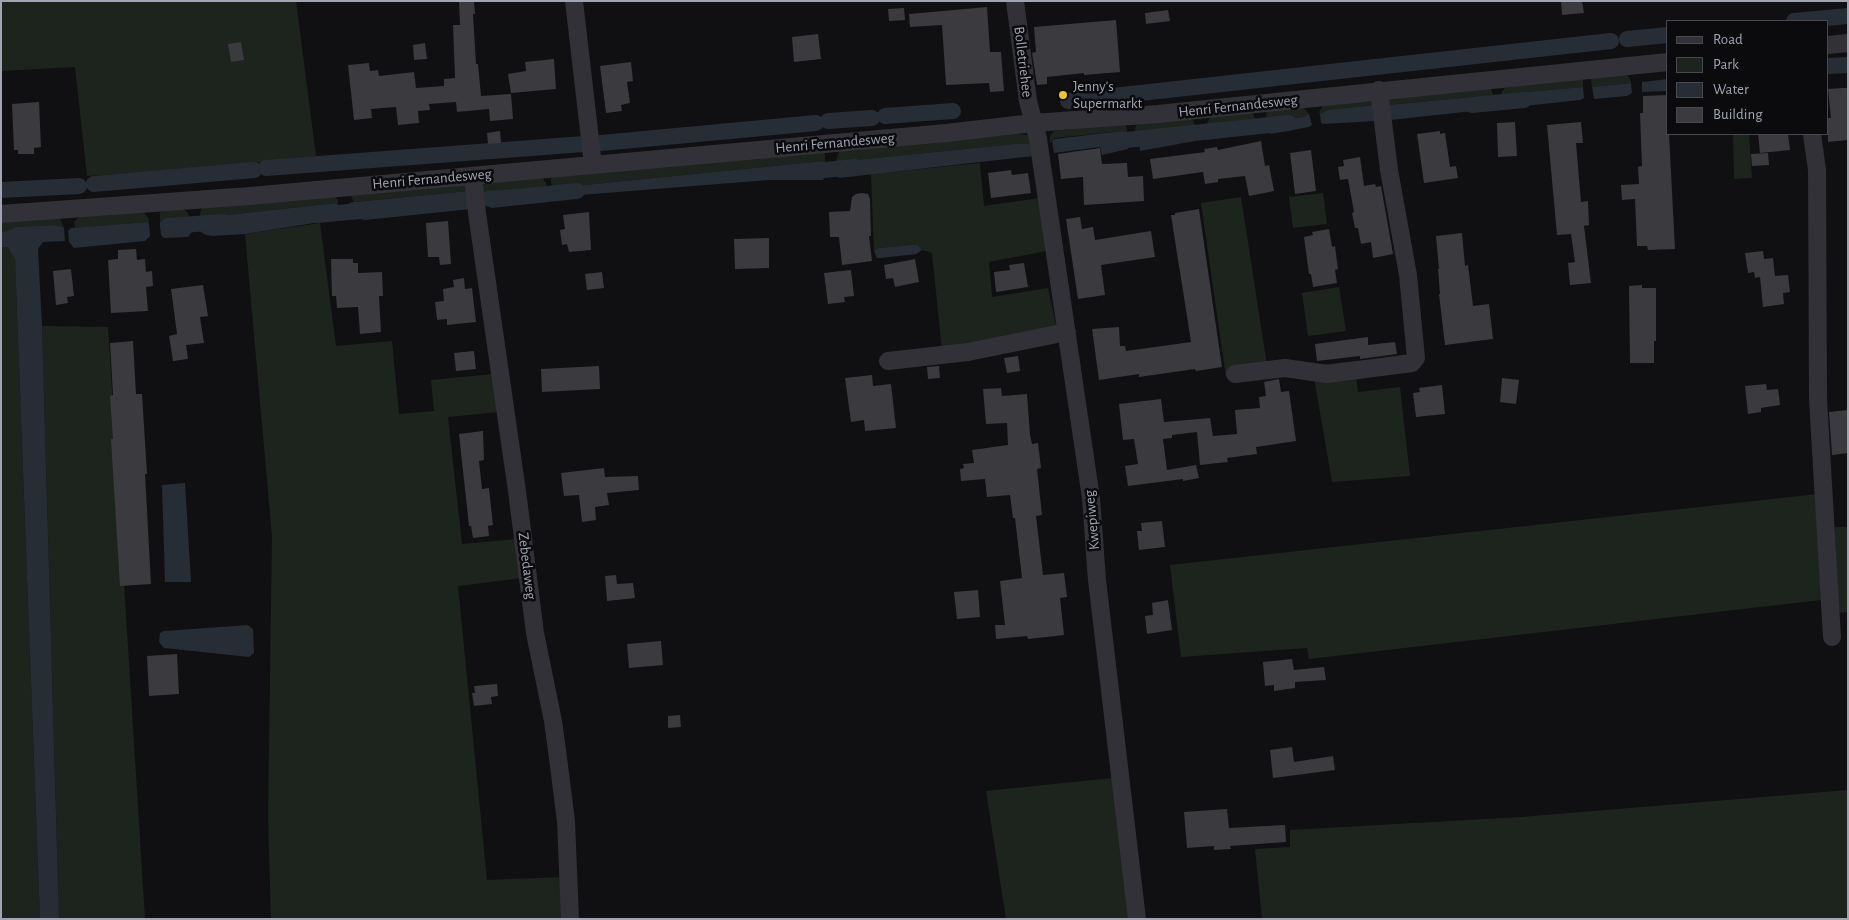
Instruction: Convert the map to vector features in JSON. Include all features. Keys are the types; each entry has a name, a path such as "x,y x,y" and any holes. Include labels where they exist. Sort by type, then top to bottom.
{"street":[{"path":"574,1 593,165"},
{"name":"Bolletriehee","path":"1015,1 1028,101 1035,131"},
{"path":"1829,45 1848,43"},
{"name":"Henri Fernandesweg","path":"1,214 250,196 946,134 1035,131 1158,114 1666,62"},
{"path":"1235,374 1285,368 1327,374 1412,363 1416,358 1408,275 1394,202 1379,90"},
{"name":"Kwepiweg","path":"1035,131 1042,166 1091,498 1097,580 1137,919"},
{"path":"1812,135 1817,170 1818,399 1832,637"},
{"name":"Zebedaweg","path":"473,176 535,633 553,721 558,758 566,821 570,919"},
{"path":"888,361 968,352 1067,332"}],"green space":[{"path":"1,1 296,1 316,156 199,169 87,176 75,67 1,71"},
{"path":"1626,74 1631,83 1592,87 1591,78"},
{"path":"1579,78 1583,80 1583,87 1504,94 1501,99 1501,94 1507,84"},
{"path":"1491,89 1493,95 1388,105 1387,99"},
{"path":"1373,101 1375,105 1328,110 1320,114 1319,112 1324,104"},
{"path":"1299,105 1309,114 1301,118 1281,117 1267,120 1266,113 1272,107"},
{"path":"1250,111 1253,113 1254,122 1206,125 1212,114"},
{"path":"1187,117 1193,120 1196,128 1138,133 1135,131 1136,125 1139,122"},
{"path":"1126,125 1127,132 1055,138 1050,143 1050,136 1054,131"},
{"path":"1019,134 1027,135 1031,138 1031,144 1014,144 836,162 835,164 840,148"},
{"path":"1733,135 1749,135 1752,178 1734,179"},
{"path":"822,152 825,154 825,163 823,161 555,188 551,183 551,178 554,175"},
{"path":"980,163 984,206 1040,198 1046,251 989,262 992,297 1048,288 1057,329 942,351 932,253 922,250 918,245 878,248 874,251 871,174"},
{"path":"537,177 543,179 546,183 547,191 543,187 482,193 482,186 486,182"},
{"path":"467,185 469,191 354,202 351,196 354,192"},
{"path":"1323,193 1327,224 1293,228 1289,197"},
{"path":"334,196 338,200 338,205 336,203 200,218 202,208"},
{"path":"1241,197 1268,372 1226,377 1201,203"},
{"path":"183,208 188,213 190,220 187,218 160,222 160,212 165,209"},
{"path":"143,212 149,219 149,224 147,222 75,228 74,222 79,217"},
{"path":"54,217 60,219 64,228 55,225 16,227 1,232 1,221"},
{"path":"320,223 336,346 392,341 399,414 434,411 431,380 494,374 499,412 448,417 462,544 517,539 522,578 458,586 487,880 565,877 567,919 271,919 268,817 272,536 245,234"},
{"path":"1,247 8,247 15,260 40,919 1,919"},
{"path":"1339,287 1346,331 1308,336 1302,293"},
{"path":"42,326 108,327 145,919 59,919"},
{"path":"1354,361 1358,392 1400,387 1410,476 1332,482 1312,366"},
{"path":"1818,494 1821,600 1309,659 1307,648 1181,657 1170,565"},
{"path":"1835,527 1848,527 1848,612 1836,613"},
{"path":"1113,778 1131,919 1006,919 986,791"},
{"path":"1848,790 1848,919 1262,919 1255,849 1290,847 1290,830 1521,817"}],"water":[{"path":"1666,79 1666,91 1642,92 1642,82"},
{"path":"1631,83 1632,93 1627,96 1594,99 1592,87"},
{"path":"1583,87 1584,98 1580,100 1506,108 1504,105 1504,94"},
{"path":"1493,95 1494,108 1492,109 1390,120 1388,105"},
{"path":"1375,105 1375,121 1321,123 1320,114 1328,110"},
{"path":"1309,114 1312,125 1309,127 1270,134 1267,120 1281,117 1301,118"},
{"path":"1257,121 1259,133 1207,140 1206,125 1253,122"},
{"path":"1194,127 1197,138 1195,141 1140,151 1138,133"},
{"path":"1127,132 1128,149 1102,155 1100,147 1054,153 1052,141 1055,139"},
{"path":"1014,144 1031,144 1033,156 839,178 835,175 836,162"},
{"path":"823,161 825,163 825,176 823,180 769,180 555,197 555,188"},
{"path":"543,187 547,191 547,202 492,208 483,205 482,193 487,191"},
{"path":"469,191 471,209 365,220 350,215 349,203"},
{"path":"336,203 338,205 339,219 245,234 213,236 201,232 200,218"},
{"path":"188,218 192,232 188,237 164,238 161,235 160,222"},
{"path":"147,222 149,224 150,236 145,241 74,248 69,242 68,231 71,228"},
{"path":"55,225 64,228 65,241 43,242 38,249 42,326 59,919 40,919 15,260 8,247 1,247 1,232 16,227"},
{"path":"918,245 922,250 916,254 881,258 877,258 874,251 878,248"},
{"path":"185,483 191,582 165,582 162,485"},
{"path":"248,625 253,629 254,653 249,657 164,648 159,642 160,633 164,631"}],"building":[{"path":"459,1 474,1 476,64 478,64 481,96 511,94 513,119 490,121 489,109 457,112 456,102 429,104 430,110 418,111 419,123 398,125 396,107 371,109 372,118 354,120 348,65 369,63 370,71 378,70 379,76 414,72 416,88 444,86 444,79 455,78 453,25 460,25"},
{"path":"1561,1 1582,1 1584,13 1562,15"},
{"path":"987,7 990,52 1001,52 1004,91 990,92 989,83 946,85 942,25 910,27 909,14"},
{"path":"904,8 905,20 889,21 888,9"},
{"path":"1168,10 1170,21 1146,24 1145,13"},
{"path":"1116,20 1120,72 1047,77 1047,84 1037,85 1032,53 1036,52 1034,27"},
{"path":"818,34 821,59 794,62 792,37"},
{"path":"241,42 244,60 231,62 228,44"},
{"path":"425,43 427,59 414,60 413,45"},
{"path":"554,59 556,89 511,93 508,74 526,71 525,62"},
{"path":"631,62 633,81 627,82 630,103 621,105 622,111 606,113 600,66"},
{"path":"1848,88 1848,140 1828,142 1829,118 1831,118 1829,89"},
{"path":"1666,95 1666,135 1669,135 1675,249 1648,250 1647,246 1637,246 1635,199 1622,200 1621,185 1639,184 1638,167 1642,166 1640,113 1643,113 1643,96"},
{"path":"39,102 41,147 34,148 34,154 18,154 18,150 14,150 12,104"},
{"path":"1515,122 1517,156 1498,157 1497,123"},
{"path":"1581,122 1583,143 1576,143 1581,202 1588,201 1589,225 1584,226 1591,283 1570,285 1568,263 1575,262 1571,234 1557,235 1547,125"},
{"path":"500,131 501,143 488,144 487,133"},
{"path":"1440,131 1440,134 1445,133 1450,167 1456,166 1458,178 1424,183 1417,134"},
{"path":"1758,135 1788,135 1790,150 1760,153"},
{"path":"1261,141 1265,166 1269,165 1274,191 1249,196 1245,176 1218,179 1218,182 1205,184 1203,172 1153,179 1150,159 1205,152 1204,149 1217,147 1218,150"},
{"path":"1100,148 1102,164 1127,163 1128,177 1143,176 1144,201 1084,205 1083,177 1061,179 1058,154"},
{"path":"1311,150 1316,191 1295,194 1290,153"},
{"path":"1768,153 1769,165 1752,166 1751,154"},
{"path":"1360,157 1364,186 1375,184 1376,187 1381,186 1393,254 1373,258 1371,242 1361,244 1358,228 1355,228 1348,179 1340,180 1338,167 1344,166 1343,160"},
{"path":"1011,170 1012,175 1028,173 1031,193 991,198 988,173"},
{"path":"862,193 868,194 870,199 871,236 869,236 872,261 842,265 839,237 830,237 829,212 850,211 852,197"},
{"path":"1199,209 1222,367 1139,377 1139,374 1099,380 1092,329 1119,327 1120,346 1125,346 1126,351 1191,342 1171,215"},
{"path":"589,212 591,250 569,252 567,244 562,245 560,230 565,229 563,215"},
{"path":"1080,217 1082,229 1093,227 1095,240 1151,231 1155,257 1101,265 1105,295 1078,299 1066,219"},
{"path":"448,221 451,264 440,265 439,257 428,257 426,223"},
{"path":"1329,229 1332,247 1335,246 1338,269 1335,270 1337,283 1313,287 1311,274 1309,274 1304,237 1313,235 1312,232"},
{"path":"1462,233 1465,266 1468,265 1473,306 1489,304 1493,339 1445,345 1439,294 1436,236"},
{"path":"769,238 769,268 735,269 734,239"},
{"path":"136,249 137,260 145,259 146,272 152,271 153,286 146,287 148,311 111,313 108,260 118,259 118,250"},
{"path":"1763,251 1764,259 1773,258 1775,276 1788,275 1790,292 1783,293 1784,304 1763,307 1760,277 1755,278 1754,272 1748,273 1745,253"},
{"path":"331,259 353,259 353,263 358,263 358,273 382,272 383,296 379,296 381,332 360,334 358,307 337,308 336,296 332,296"},
{"path":"915,259 919,282 895,287 893,278 886,279 884,265"},
{"path":"1024,263 1028,287 996,292 994,272 1010,270 1009,265"},
{"path":"71,269 74,296 67,297 68,303 56,305 53,271"},
{"path":"851,270 854,296 844,297 845,302 828,304 824,273"},
{"path":"602,272 604,288 587,290 585,274"},
{"path":"464,278 465,289 472,288 476,322 447,325 447,319 437,320 435,302 444,301 443,289 454,287 453,280"},
{"path":"203,285 208,316 200,317 204,343 186,345 188,359 173,361 169,336 177,334 171,289"},
{"path":"1642,285 1642,288 1656,288 1654,363 1630,363 1629,286"},
{"path":"1368,337 1368,345 1395,342 1397,354 1360,359 1360,356 1317,361 1315,344"},
{"path":"133,341 136,394 142,394 151,584 120,586 111,439 113,439 110,396 113,395 110,343"},
{"path":"474,351 476,369 456,371 454,353"},
{"path":"1018,356 1020,371 1007,373 1004,358"},
{"path":"599,366 600,389 542,392 541,369"},
{"path":"939,366 940,378 928,379 927,367"},
{"path":"872,375 873,386 891,384 896,428 865,431 864,420 851,422 845,378"},
{"path":"1502,378 1519,380 1516,404 1500,402"},
{"path":"1279,379 1281,392 1289,391 1296,441 1256,447 1257,454 1227,458 1228,462 1200,465 1197,432 1172,435 1172,438 1163,439 1167,470 1196,465 1199,478 1128,486 1125,466 1138,464 1134,439 1123,440 1119,404 1161,399 1164,422 1210,418 1213,436 1237,434 1235,410 1260,408 1259,397 1266,396 1264,382"},
{"path":"1766,384 1767,390 1778,389 1780,405 1761,408 1761,412 1748,414 1745,386"},
{"path":"1442,385 1445,414 1416,417 1413,393 1420,392 1419,388"},
{"path":"1001,388 1002,396 1027,394 1030,435 1032,444 1038,443 1041,468 1037,469 1042,515 1036,516 1043,575 1064,573 1067,597 1060,598 1064,635 1028,639 1027,636 996,639 995,625 1005,625 1000,581 1022,578 1015,518 1013,518 1010,495 987,497 985,479 961,481 960,469 964,468 963,464 974,463 972,450 1008,445 1007,423 986,424 983,389"},
{"path":"1848,410 1848,453 1832,455 1829,412"},
{"path":"483,431 484,460 479,461 482,489 489,488 493,525 488,526 489,536 473,538 471,526 469,526 459,434"},
{"path":"604,468 605,477 638,476 639,490 607,493 609,505 595,507 596,520 582,522 579,495 564,496 561,473"},
{"path":"1162,521 1165,547 1139,550 1137,531 1142,531 1141,523"},
{"path":"616,575 617,584 633,583 635,598 607,601 605,576"},
{"path":"978,590 980,617 957,619 954,592"},
{"path":"1168,600 1172,630 1147,634 1145,616 1153,615 1152,603"},
{"path":"661,641 663,665 629,668 627,644"},
{"path":"177,654 179,694 149,696 147,656"},
{"path":"1292,659 1294,670 1324,667 1326,680 1295,682 1295,688 1274,691 1274,685 1265,686 1263,662"},
{"path":"497,684 498,696 491,697 492,704 474,706 472,693 475,693 474,686"},
{"path":"680,715 681,727 668,728 668,716"},
{"path":"1292,747 1294,762 1333,756 1335,770 1273,778 1270,750"},
{"path":"1227,809 1229,828 1285,825 1286,842 1230,846 1231,849 1214,850 1214,846 1187,848 1184,812"}],"waterway":[{"path":"1805,20 1848,16"},
{"path":"1627,39 1666,35"},
{"path":"1068,101 1611,41"},
{"path":"1829,66 1848,65"},
{"path":"1472,105 1524,100"},
{"path":"885,116 953,111"},
{"path":"828,121 872,118"},
{"path":"601,143 816,123"},
{"path":"1107,142 1289,123"},
{"path":"266,168 584,144"},
{"path":"803,172 856,167"},
{"path":"94,184 254,170"},
{"path":"1,190 79,186"},
{"path":"527,196 577,191"},
{"path":"317,215 370,210"},
{"path":"168,226 223,222"}],"place":[{"name":"Jenny's Supermarkt","path":"1063,95"}]}
